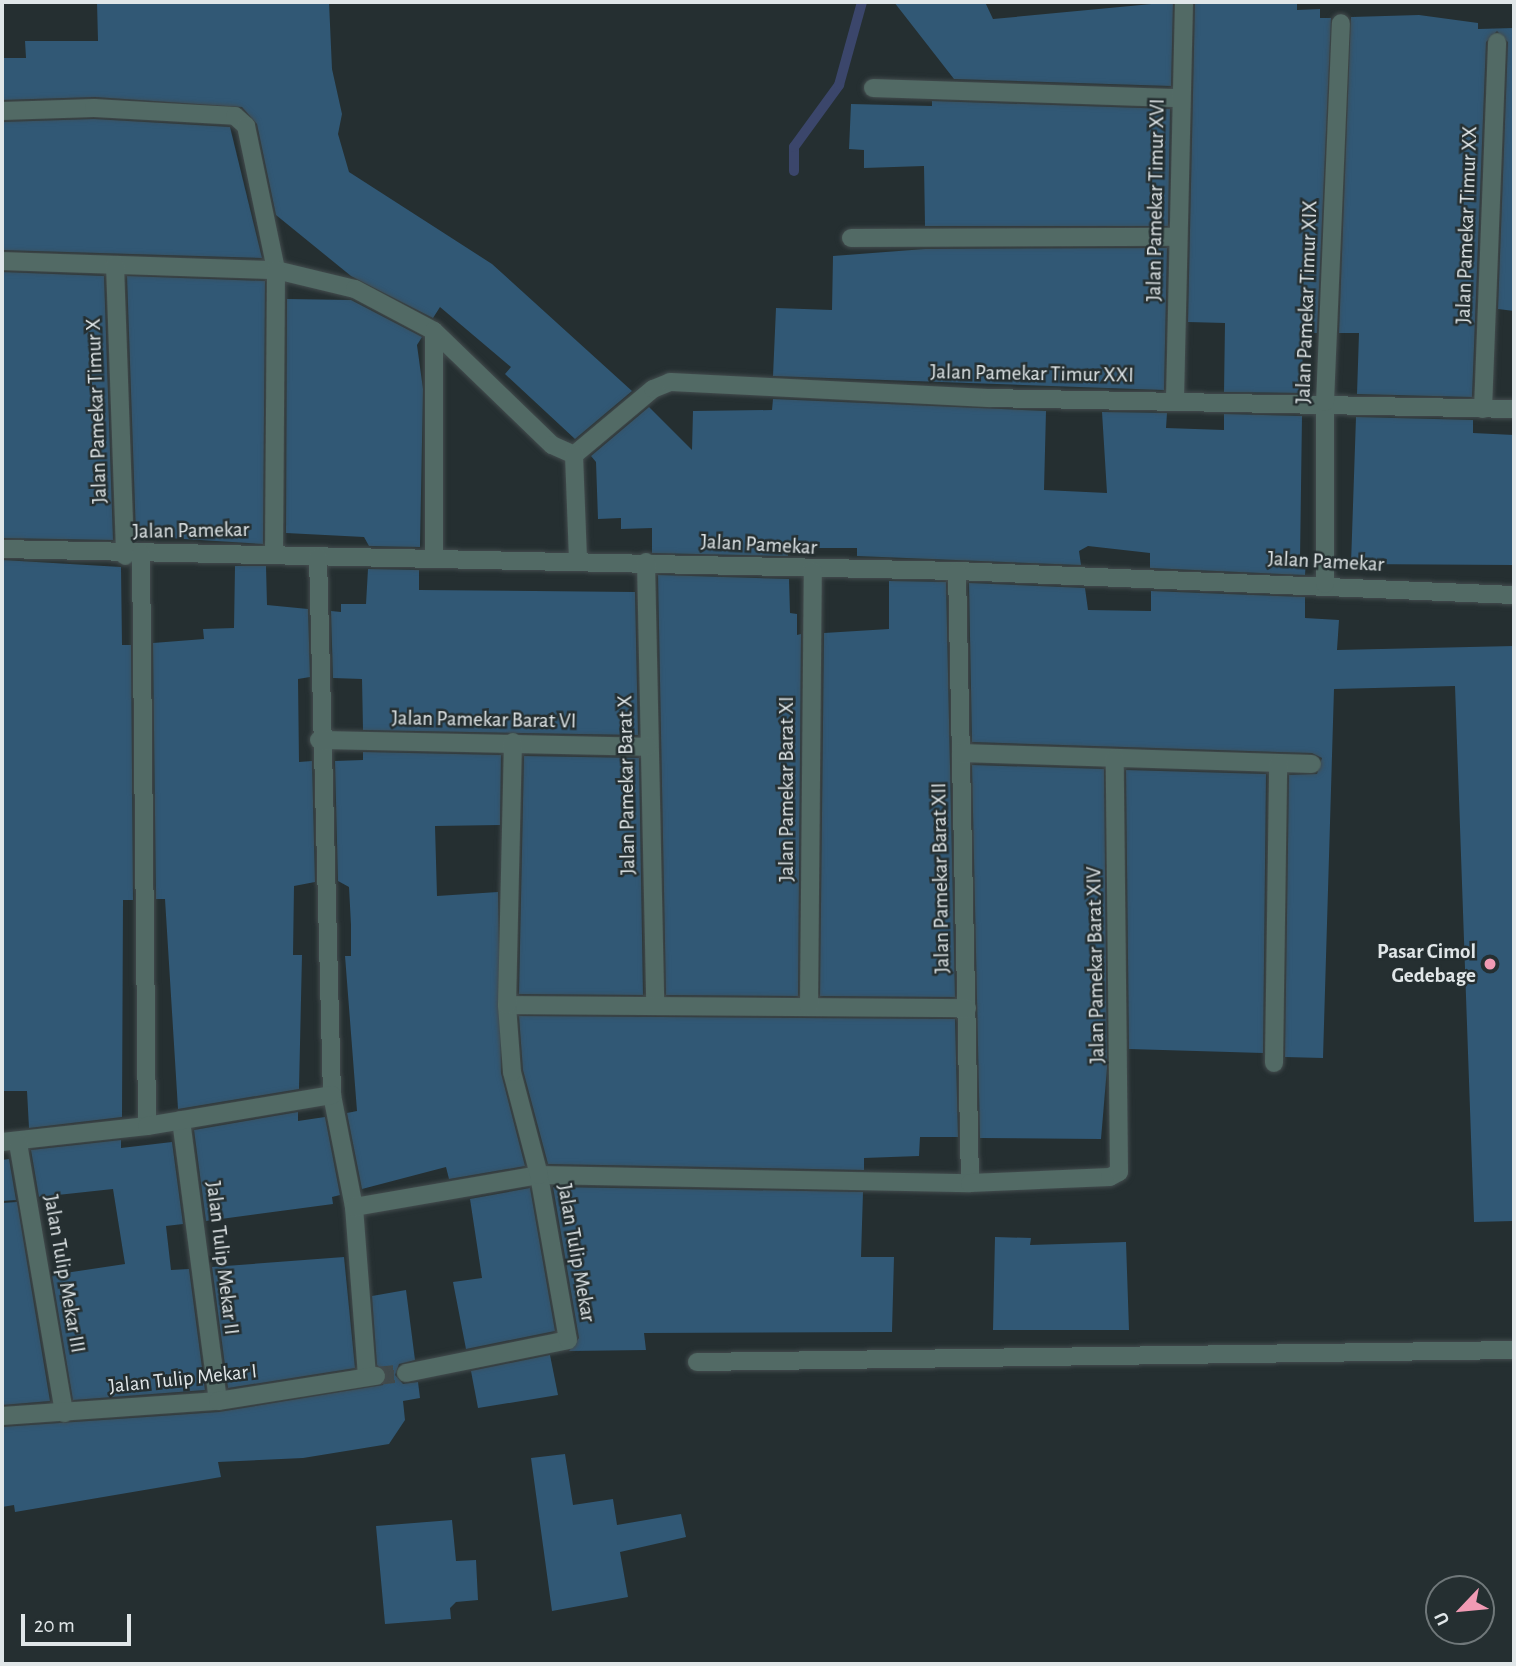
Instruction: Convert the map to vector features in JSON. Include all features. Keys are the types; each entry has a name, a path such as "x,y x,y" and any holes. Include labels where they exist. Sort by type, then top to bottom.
{"street":[{"name":"Jalan Pamekar Timur XVI","path":"1175,399 1184,2"},
{"name":"Jalan Pamekar Timur XIX","path":"1325,584 1325,402 1341,23"},
{"name":"Jalan Pamekar Timur XX","path":"1483,409 1497,42"},
{"path":"873,88 1180,98"},
{"path":"2,111 94,108 235,116 246,126 276,270 274,552"},
{"path":"851,238 1178,237"},
{"path":"2,261 276,270 355,289 434,331 552,445 574,455 578,561"},
{"name":"Jalan Pamekar Timur X","path":"115,265 133,555 147,1126"},
{"path":"434,331 434,558"},
{"name":"Jalan Pamekar Timur XXI","path":"574,455 653,389 670,382 989,398 1325,402 1514,409"},
{"name":"Jalan Pamekar","path":"2,549 133,555 274,552 318,557 646,562 813,571 957,571 1325,584 1514,595"},
{"path":"318,557 319,740 332,1095 354,1207 539,1175 970,1183"},
{"name":"Jalan Pamekar Barat X","path":"646,562 648,747 656,1006"},
{"name":"Jalan Pamekar Barat XI","path":"809,1007 813,571"},
{"name":"Jalan Pamekar Barat XII","path":"957,571 970,1183"},
{"name":"Jalan Pamekar Barat VI","path":"319,740 513,742 648,747"},
{"path":"513,742 507,1005 512,1072 539,1175"},
{"path":"961,753 1312,764"},
{"name":"Jalan Pamekar Barat XIV","path":"970,1183 1110,1177 1119,1172 1115,758"},
{"path":"1274,1063 1278,764"},
{"path":"507,1005 967,1008"},
{"path":"10,1142 147,1126 332,1095"},
{"name":"Jalan Tulip Mekar II","path":"181,1120 218,1401"},
{"name":"Jalan Tulip Mekar III","path":"10,1142 64,1413"},
{"name":"Jalan Tulip Mekar","path":"407,1373 565,1345 539,1175"},
{"name":"Jalan Tulip Mekar I","path":"2,1416 218,1401 372,1376 354,1207"},
{"path":"697,1362 1514,1350"}],"building":[{"path":"97,2 329,2 332,69 342,114 338,134 349,172 492,264 632,391 575,439 505,374 511,367 440,307 433,318 351,276 276,215 257,124 242,107 95,97 2,100 2,58 26,58 25,41 98,41"},
{"path":"894,2 985,2 993,19 1173,2 1171,86 954,79"},
{"path":"1195,2 1297,2 1297,10 1320,9 1320,18 1331,18 1317,333 1303,333 1302,393 1224,392 1225,323 1188,322"},
{"path":"1419,15 1478,23 1478,29 1514,28 1514,311 1498,309 1508,42 1497,31 1486,42 1472,397 1357,394 1359,333 1339,333 1351,17"},
{"path":"932,101 1170,109 1168,226 925,226 924,166 864,168 864,150 849,149 851,104 932,106"},
{"path":"94,119 230,127 262,258 2,250 2,122"},
{"path":"1167,248 1164,390 773,376 776,308 832,310 833,256 925,249"},
{"path":"2,272 104,276 113,540 2,538"},
{"path":"127,276 265,281 263,544 136,536"},
{"path":"287,299 351,300 422,337 417,345 423,389 420,547 369,546 364,537 286,533"},
{"path":"773,399 1046,411 1044,490 1107,493 1102,412 1167,413 1166,428 1224,430 1224,414 1302,416 1300,560 1306,560 1305,575 1150,568 1150,553 1088,546 1079,551 1081,565 857,556 857,548 788,548 788,556 652,553 652,528 621,529 621,518 598,519 596,462 591,456 649,407 692,450 693,411 772,410"},
{"path":"1356,417 1473,420 1473,433 1514,435 1514,565 1351,564"},
{"path":"2,560 121,567 122,645 131,645 133,900 123,900 122,1117 29,1128 27,1091 3,1091"},
{"path":"235,566 266,566 267,605 308,609 310,677 298,679 299,762 312,761 315,882 294,886 293,955 302,955 299,1089 178,1109 165,899 156,899 153,643 204,639 203,629 234,628"},
{"path":"368,569 419,570 419,590 635,592 638,735 363,730 362,679 333,678 331,611 341,612 341,604 366,604"},
{"path":"658,575 789,579 790,613 797,614 797,635 801,634 798,996 666,995"},
{"path":"889,581 946,582 955,997 820,996 824,633 889,629"},
{"path":"969,583 1085,588 1088,610 1151,611 1151,591 1305,597 1305,618 1339,620 1337,650 1514,646 1514,1221 1474,1222 1455,686 1334,689 1323,1058 1285,1057 1289,775 1317,774 1322,758 1312,753 972,742"},
{"path":"363,752 501,755 500,825 435,826 437,896 498,892 501,1073 525,1166 449,1179 446,1167 362,1189 347,1113 357,1111 345,956 351,956 351,925 349,887 338,881 335,761 363,760"},
{"path":"524,756 639,758 643,995 519,994"},
{"path":"972,765 1104,769 1107,1068 1101,1139 980,1138"},
{"path":"1126,770 1266,774 1263,1053 1129,1049"},
{"path":"519,1016 955,1019 958,1137 920,1137 919,1156 864,1158 864,1170 548,1164 523,1070"},
{"path":"298,1112 298,1121 325,1117 340,1195 332,1197 333,1204 206,1221 194,1130"},
{"path":"121,1140 121,1148 172,1142 183,1224 166,1226 171,1270 189,1269 205,1390 73,1400 52,1275 125,1264 113,1189 39,1197 31,1150"},
{"path":"9,1159 16,1200 2,1201 2,1160"},
{"path":"553,1187 863,1192 861,1257 894,1257 892,1332 644,1333 646,1350 569,1351 579,1338"},
{"path":"530,1188 555,1331 466,1349 453,1282 482,1278 470,1199"},
{"path":"17,1202 50,1401 2,1405 2,1203"},
{"path":"995,1237 1031,1238 1030,1245 1126,1242 1129,1330 993,1330"},
{"path":"344,1257 355,1368 228,1388 212,1267"},
{"path":"406,1290 415,1360 399,1364 395,1375 403,1384 418,1382 420,1398 403,1401 405,1420 389,1444 303,1458 218,1462 221,1477 15,1512 14,1505 2,1507 2,1427 219,1412 383,1385 387,1375 377,1365 372,1296"},
{"path":"550,1355 558,1395 478,1408 471,1371"},
{"path":"565,1454 573,1505 613,1499 617,1525 681,1514 686,1537 620,1552 628,1597 552,1611 531,1458"},
{"path":"452,1520 456,1561 476,1560 478,1600 456,1602 450,1608 451,1619 385,1624 376,1526"}],"waterway":[{"path":"794,171 794,147 839,85 862,2"}],"tunnel":[{"path":"376,1376 406,1373"}],"place":[{"name":"Pasar Cimol Gedebage","path":"1490,964"}]}
